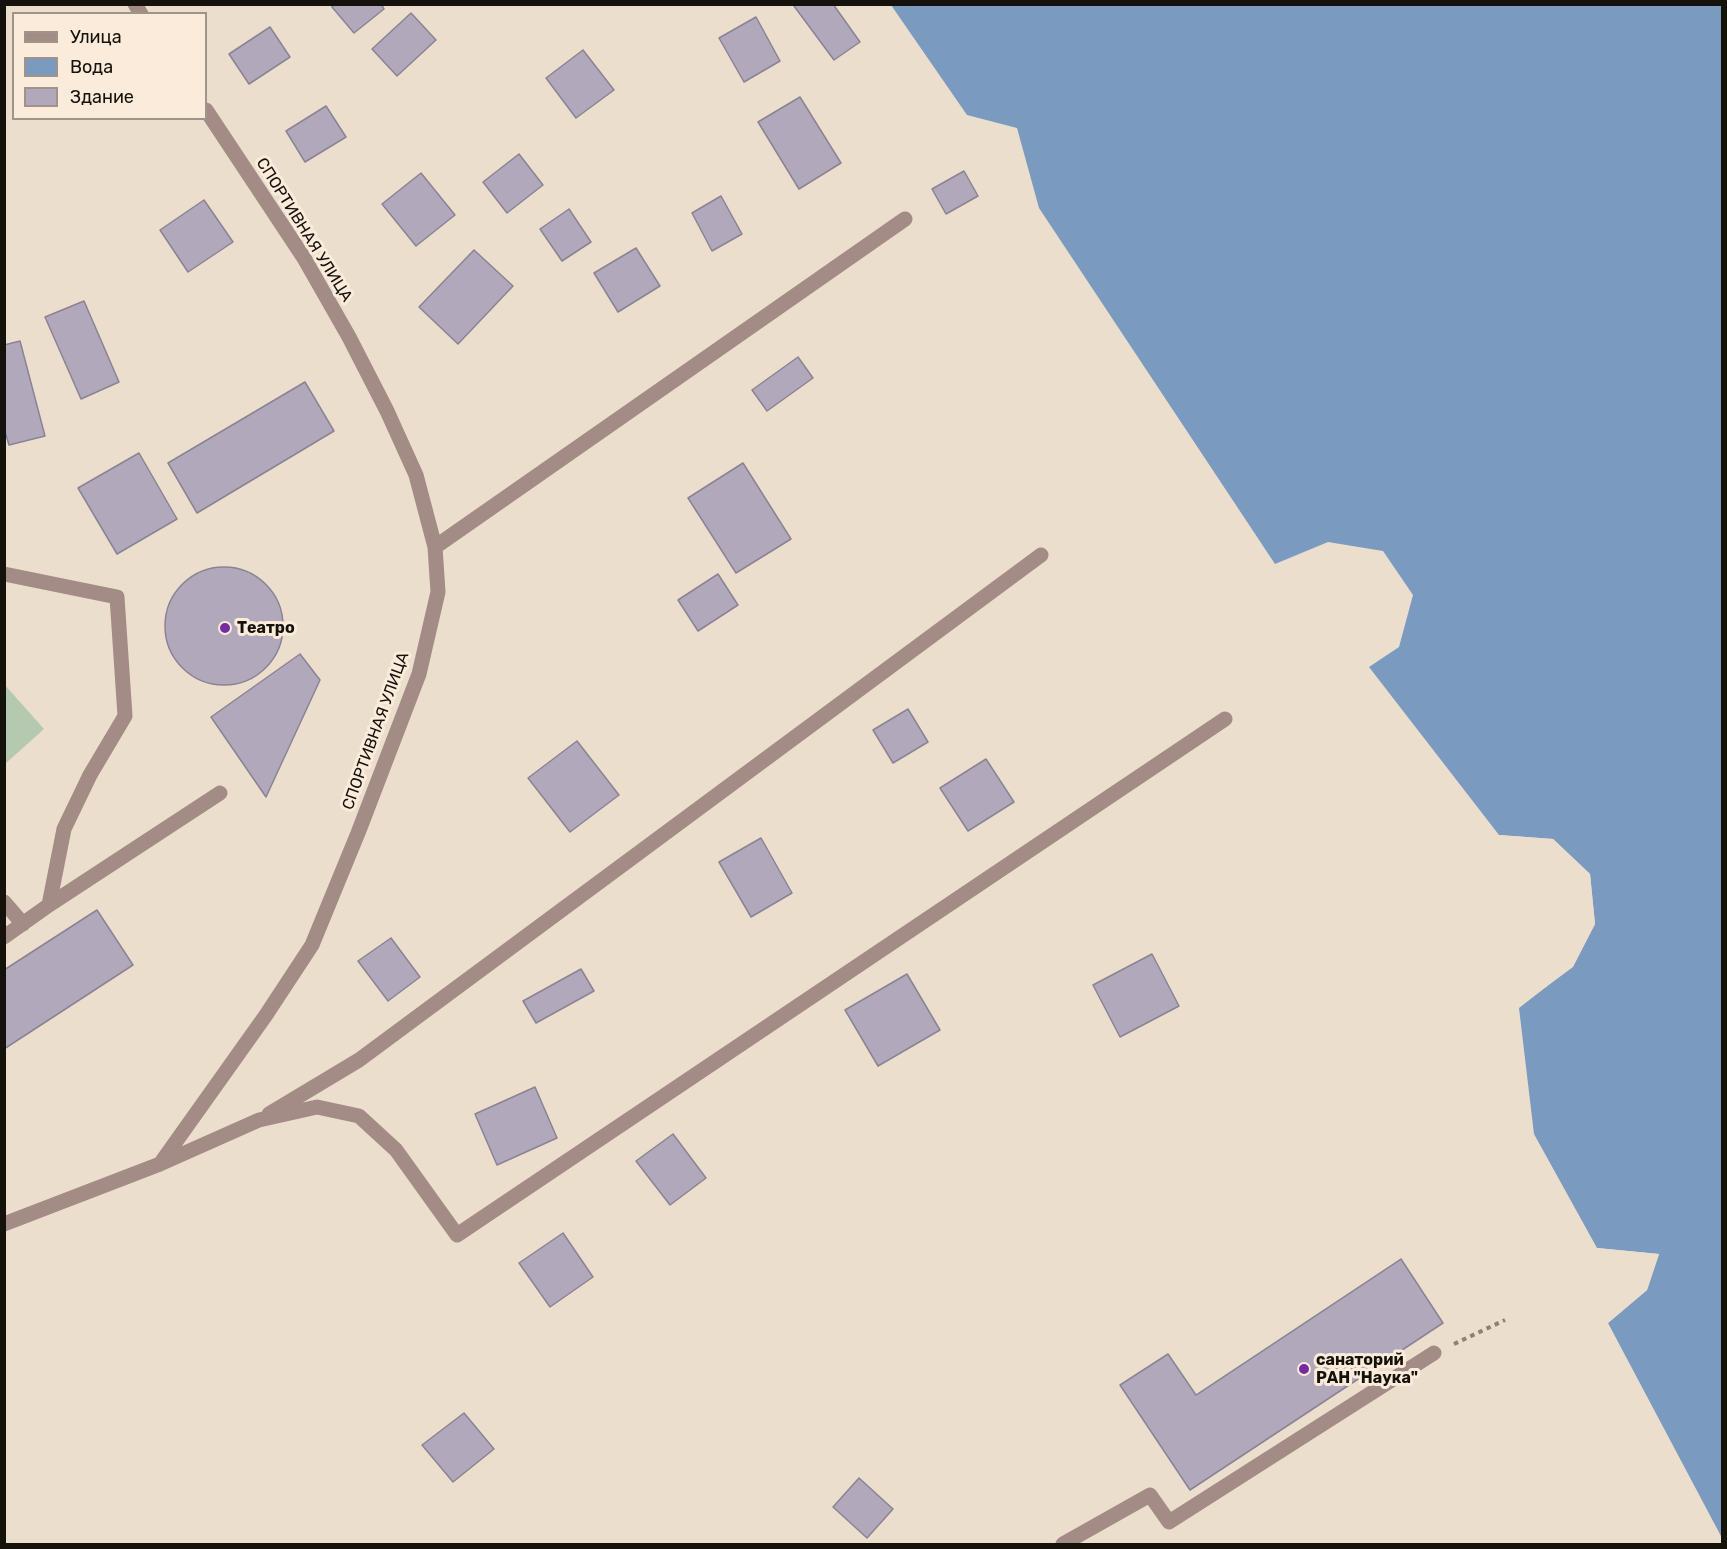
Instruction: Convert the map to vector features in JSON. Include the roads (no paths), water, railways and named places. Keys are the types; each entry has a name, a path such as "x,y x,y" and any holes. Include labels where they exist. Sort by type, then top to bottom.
{"street":[{"name":"СПОРТИВНАЯ УЛИЦА","path":"160,1164 233,1064 312,945 419,674 438,592 435,547 416,475 387,411 304,258 207,112"},
{"path":"435,547 905,219"},
{"path":"4,1224 160,1164 259,1120 359,1060 1041,555"},
{"path":"4,574 117,597 125,716 90,775 64,829 49,906"},
{"path":"259,1120 317,1107 359,1116 396,1150 457,1235 1226,719"},
{"path":"4,937 219,794"},
{"path":"4,902 23,924"},
{"path":"1063,1545 1150,1495 1169,1522 1434,1353"}],"water":[{"path":"891,5 1722,5 1722,1538 1608,1323 1647,1290 1659,1254 1597,1248 1534,1134 1519,1008 1573,966 1595,924 1590,874 1553,839 1499,835 1369,667 1399,647 1413,595 1383,551 1328,542 1275,564 1039,208 1017,128 967,115"}],"place":[{"name":"Театро","path":"225,628"},
{"name":"санаторий РАН \"Наука\"","path":"1304,1369"}]}
